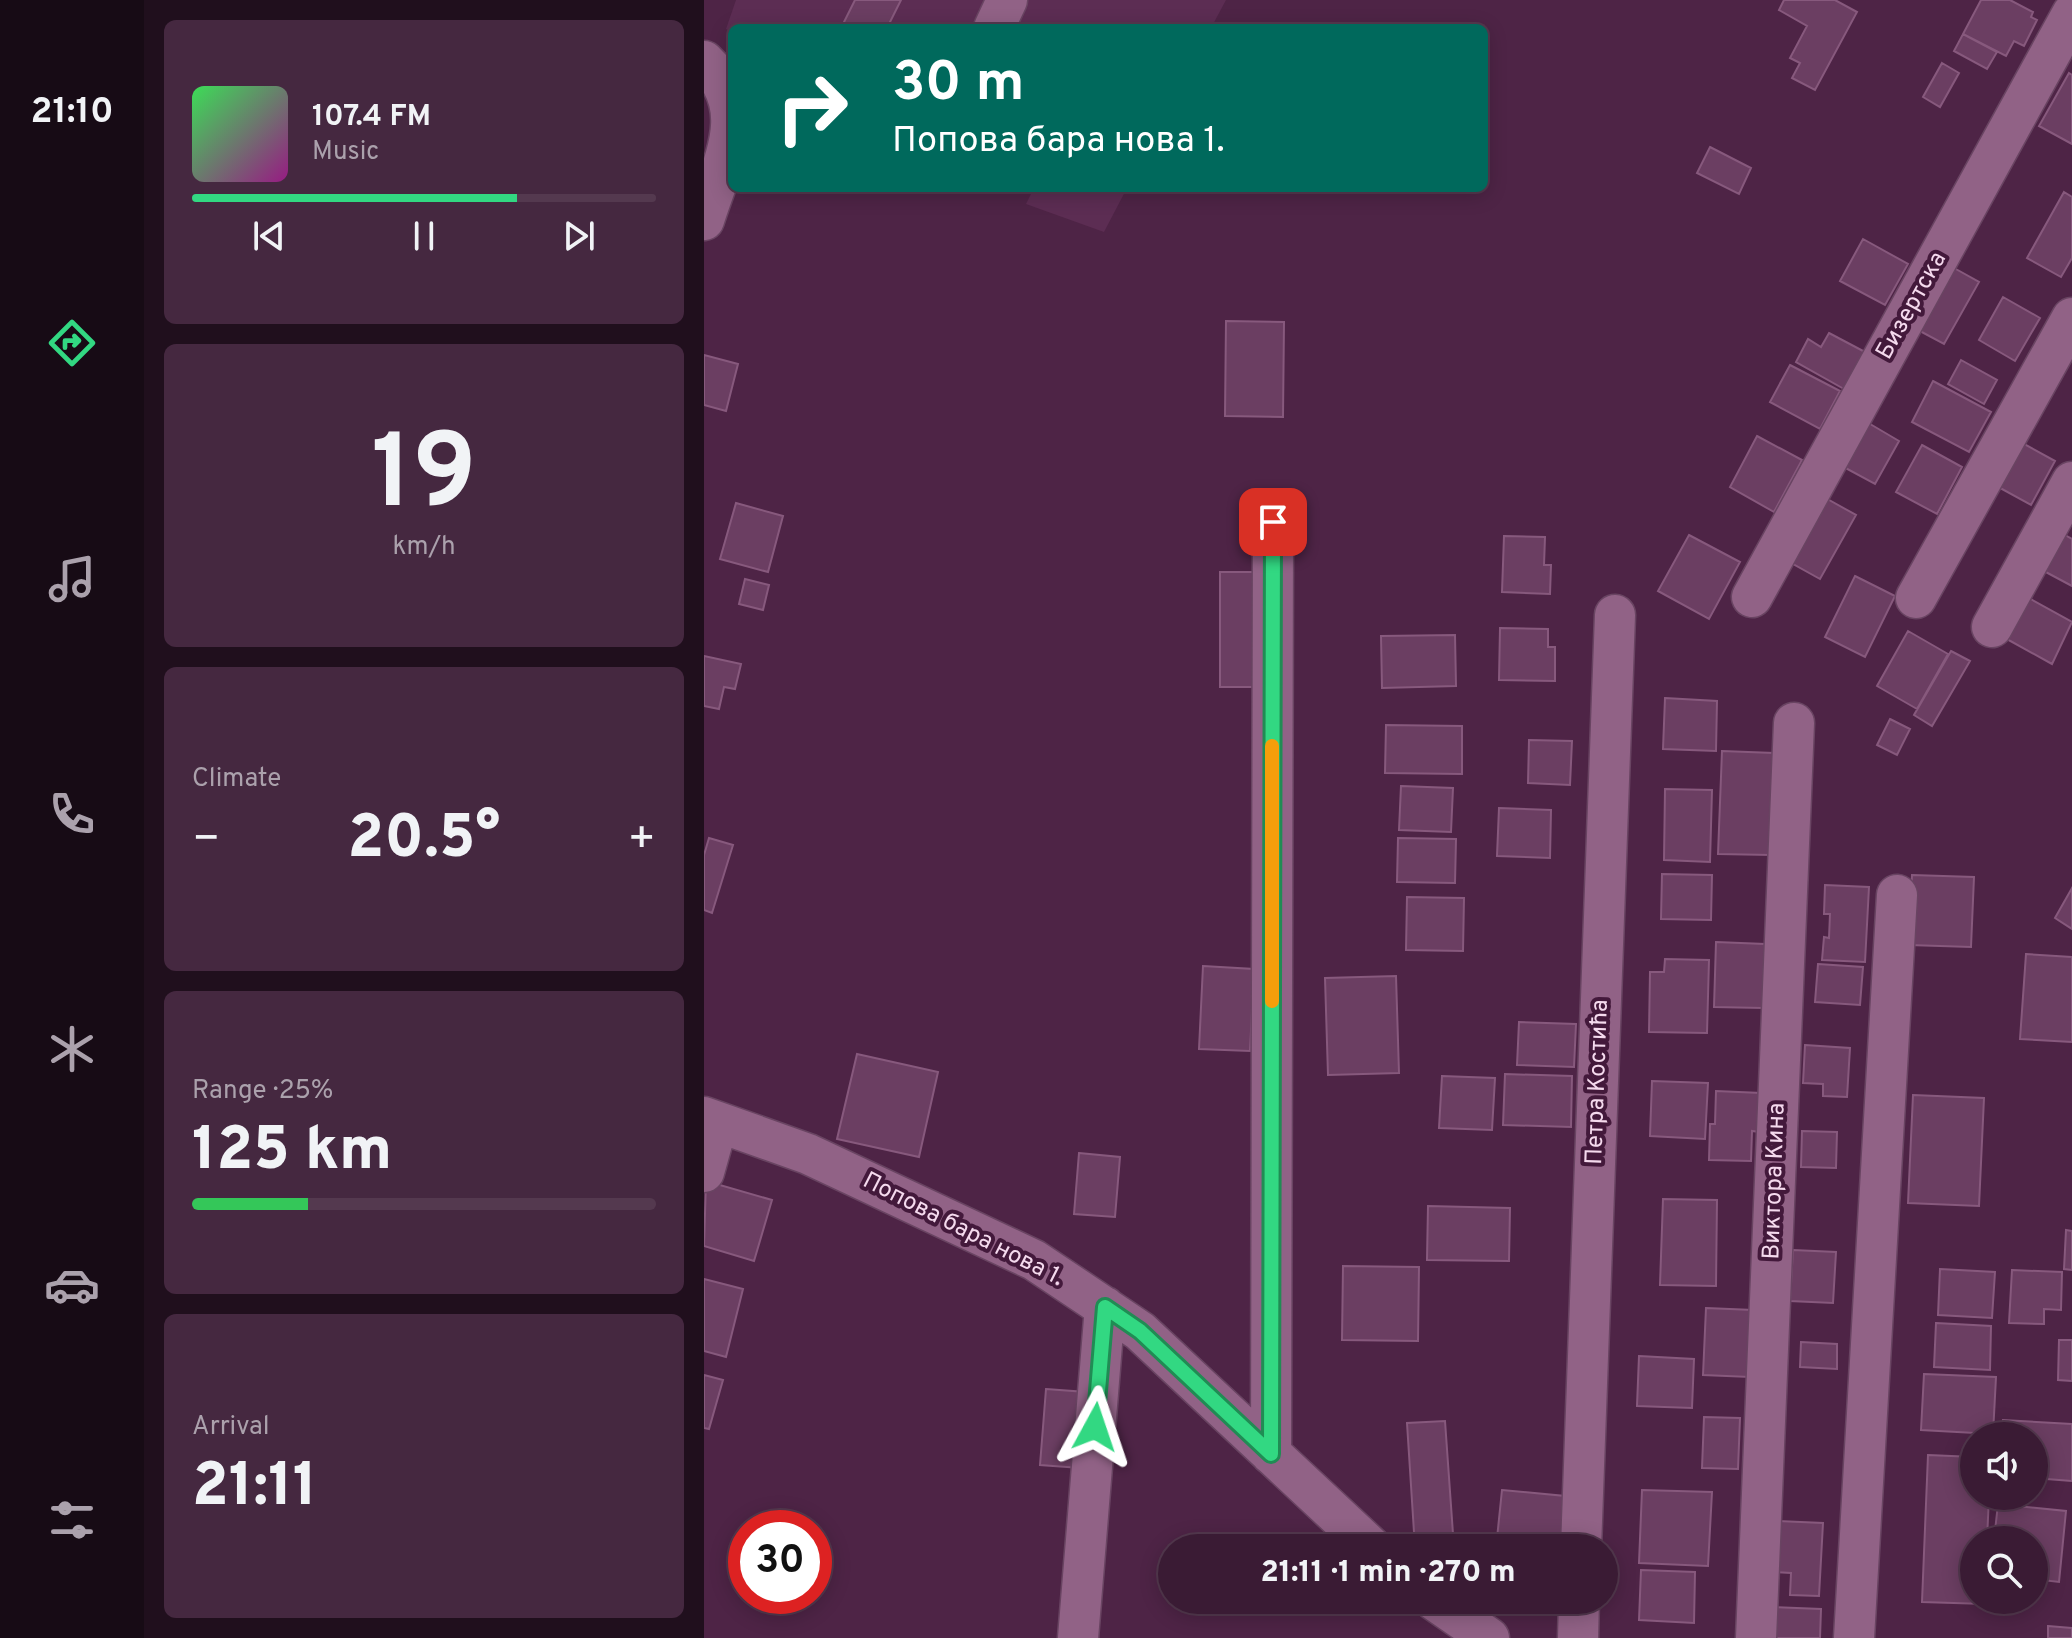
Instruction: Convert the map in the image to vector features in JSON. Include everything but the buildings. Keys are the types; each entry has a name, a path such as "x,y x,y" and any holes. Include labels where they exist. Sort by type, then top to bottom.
{"street":[{"path":"996,24 1007,0"},
{"name":"Бизертска","path":"1752,597 2072,14"},
{"path":"704,61 719,75 728,92"},
{"path":"704,220 728,143"},
{"path":"1916,598 2072,318"},
{"path":"1992,627 2072,482"},
{"path":"1271,1454 1273,522"},
{"name":"Петра Костића","path":"1582,1534 1615,615"},
{"name":"Виктора Кина","path":"1756,1638 1794,723"},
{"path":"1854,1638 1897,895"},
{"path":"704,1172 711,1120"},
{"name":"Попова бара нова 1.","path":"711,1120 808,1154 1034,1260 1140,1331 1357,1534"},
{"path":"1078,1638 1105,1307"},
{"path":"1454,1614 1489,1638"},
{"path":"1578,1638 1579,1614"}],"shaded area":[{"path":"736,0 1226,0 1213,24 728,24 726,29"},
{"path":"1032,192 1125,192 1104,232 1026,204"}],"slow traffic":[{"path":"1272,746 1272,1001"}],"route":[{"path":"1095,1427 1105,1307 1140,1331 1271,1454 1273,522"}]}
